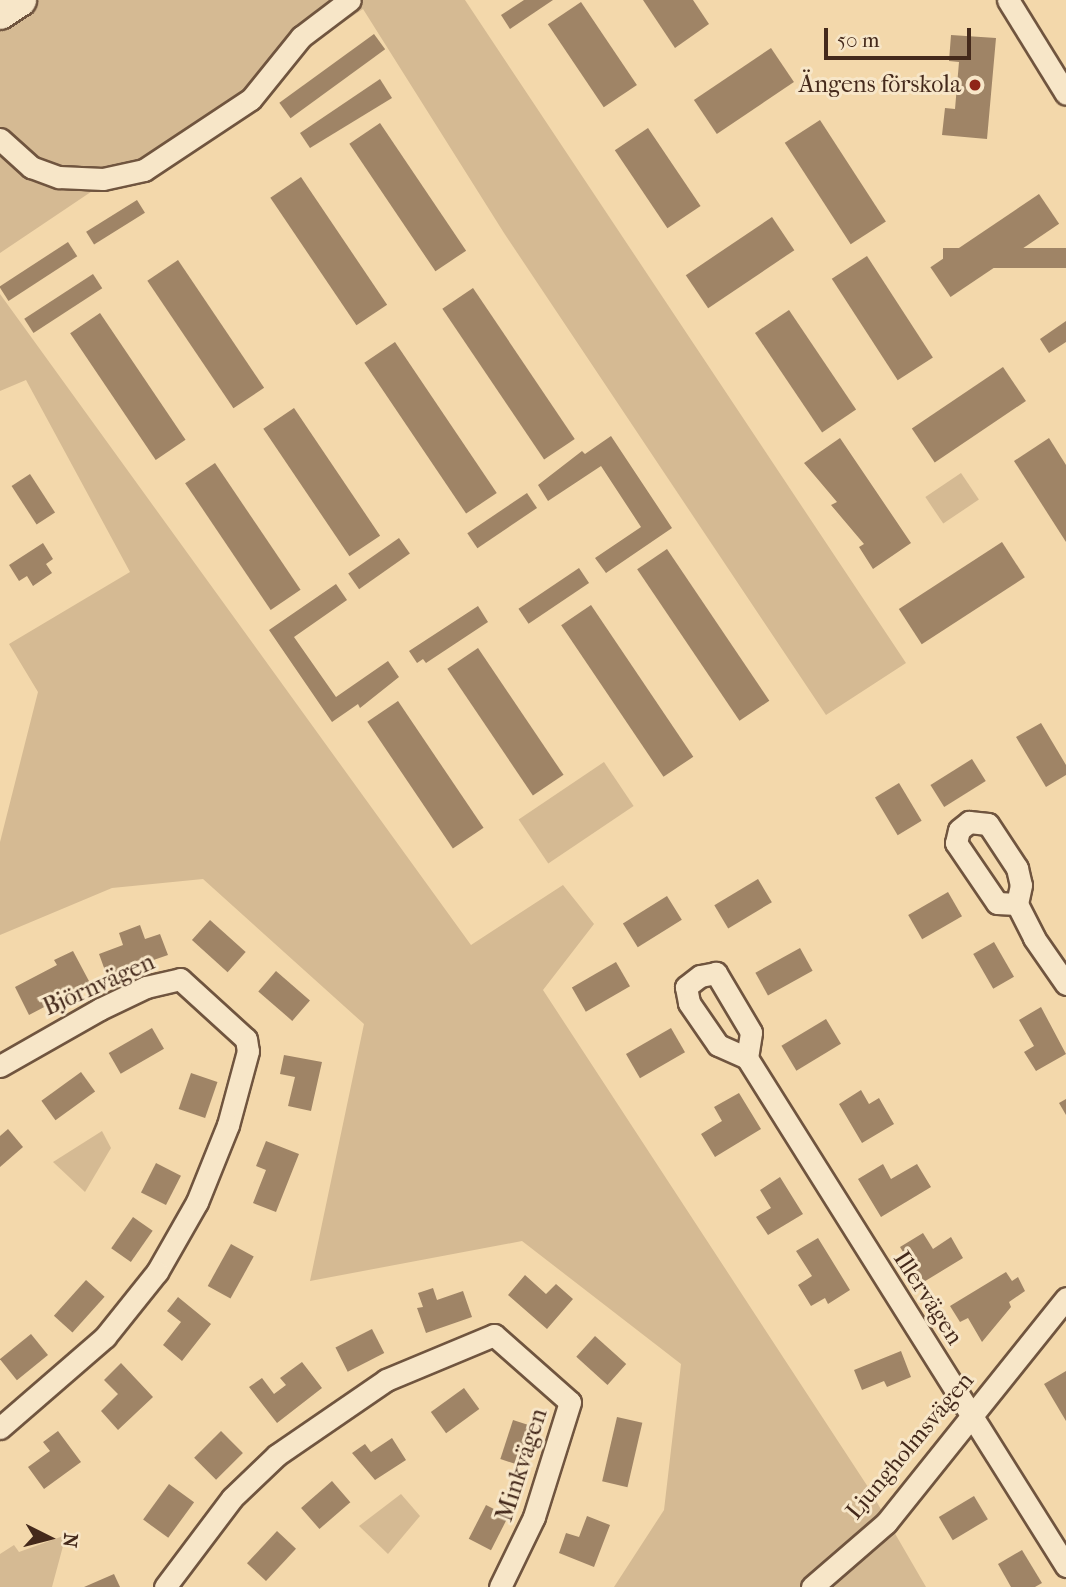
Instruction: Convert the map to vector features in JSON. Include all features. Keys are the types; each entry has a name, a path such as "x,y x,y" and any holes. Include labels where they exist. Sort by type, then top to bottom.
{"street":[{"path":"0,13 20,0"},
{"path":"0,139 31,167 59,177 103,178 144,170 251,99 301,37 350,0"},
{"path":"1008,0 1066,94"},
{"path":"1017,904 1066,984"},
{"name":"Björnvägen","path":"0,1066 89,1014 168,980 180,979 246,1039 248,1051 228,1125 197,1202 157,1272 106,1336 0,1428"},
{"name":"Illervägen","path":"747,1058 1066,1566"},
{"name":"Ljungholmsvägen","path":"812,1587 886,1523 1066,1298"},
{"name":"Minkvägen","path":"165,1587 232,1498 268,1464 332,1413 386,1380 494,1335 535,1368 570,1402 534,1517 500,1587"}],"shaded area":[{"path":"0,0 465,0 906,663 826,715 504,233 363,9 0,253"},
{"path":"0,294 471,945 563,885 594,924 543,990 868,1487 926,1587 614,1587 664,1510 681,1364 522,1241 310,1281 364,1024 203,879 112,888 0,935 0,842 38,692 9,644 130,572 26,380 0,391"},
{"path":"961,473 979,500 943,524 925,497"},
{"path":"604,762 634,806 548,864 519,820"},
{"path":"102,1131 111,1148 85,1192 53,1162"},
{"path":"401,1494 420,1516 388,1554 359,1526"},
{"path":"66,1535 52,1587 0,1587 0,1554 14,1545 19,1552"}],"building":[{"path":"524,0 553,0 510,29 501,15"},
{"path":"643,0 693,0 709,24 675,48"},
{"path":"581,2 637,85 604,107 548,24"},
{"path":"374,34 385,49 291,118 279,103"},
{"name":"Ängens förskola","path":"951,35 996,38 987,139 942,135 945,108 955,109 959,62 949,61"},
{"path":"771,48 794,82 717,134 694,100"},
{"path":"380,79 392,98 310,148 300,133"},
{"path":"820,120 886,221 851,244 785,143"},
{"path":"380,123 466,251 435,271 349,144"},
{"path":"648,128 701,206 667,228 615,150"},
{"path":"301,177 387,305 356,325 270,198"},
{"path":"1039,194 1059,224 951,297 930,267"},
{"path":"137,200 145,213 94,245 86,232"},
{"path":"772,217 794,250 708,308 686,275"},
{"path":"68,242 77,256 8,301 0,286"},
{"path":"943,248 1066,248 1066,268 943,268"},
{"path":"867,256 933,357 898,380 832,279"},
{"path":"178,260 264,388 233,408 147,281"},
{"path":"93,274 102,288 33,333 24,319"},
{"path":"473,288 575,439 544,460 442,309"},
{"path":"789,310 856,409 822,432 755,333"},
{"path":"100,313 186,440 156,460 70,333"},
{"path":"1066,321 1066,342 1049,353 1040,339"},
{"path":"395,342 497,493 466,514 364,363"},
{"path":"1003,367 1026,401 935,463 912,429"},
{"path":"294,408 380,536 349,556 263,429"},
{"path":"611,436 672,528 606,573 595,558 641,527 601,466 548,501 538,485 582,451 585,454"},
{"path":"840,438 911,543 873,569 859,547 864,544 831,505 837,502 804,463"},
{"path":"1049,438 1066,465 1066,542 1014,461"},
{"path":"215,463 301,590 271,610 185,483"},
{"path":"30,474 55,513 37,525 12,486"},
{"path":"527,493 537,508 477,548 467,533"},
{"path":"399,538 410,554 359,589 348,574"},
{"path":"1002,542 1025,577 922,644 899,609"},
{"path":"43,543 53,559 46,564 52,573 33,586 27,576 19,581 9,565"},
{"path":"667,549 769,701 739,721 637,569"},
{"path":"579,568 589,583 529,624 518,609"},
{"path":"336,584 347,600 294,637 336,697 388,661 399,677 360,708 358,704 332,722 269,630"},
{"path":"591,605 693,757 663,777 561,625"},
{"path":"478,606 488,622 426,663 423,659 417,663 409,651"},
{"path":"478,648 564,775 533,796 447,669"},
{"path":"398,701 484,828 453,849 367,722"},
{"path":"1041,723 1066,765 1066,775 1046,787 1016,737"},
{"path":"972,759 986,781 944,807 930,785"},
{"path":"899,783 922,821 898,835 875,797"},
{"path":"758,879 772,902 728,928 714,905"},
{"path":"948,892 962,916 922,939 908,915"},
{"path":"667,896 682,920 638,947 623,924"},
{"path":"210,920 246,952 228,972 192,940"},
{"path":"140,925 145,939 160,934 168,955 107,976 99,954 123,945 119,933"},
{"path":"994,942 1014,977 993,989 973,954"},
{"path":"800,948 813,971 768,995 755,973"},
{"path":"73,951 90,983 29,1015 15,987 57,965 54,960"},
{"path":"616,962 630,986 586,1012 572,988"},
{"path":"276,971 310,1001 292,1021 258,991"},
{"path":"1041,1007 1066,1054 1036,1071 1024,1052 1034,1046 1019,1020"},
{"path":"826,1019 841,1044 796,1071 781,1046"},
{"path":"152,1028 164,1049 121,1074 109,1053"},
{"path":"671,1028 685,1052 640,1078 626,1054"},
{"path":"284,1055 322,1062 311,1111 288,1106 295,1077 280,1074"},
{"path":"81,1072 95,1091 55,1120 41,1101"},
{"path":"191,1073 217,1082 205,1118 179,1109"},
{"path":"861,1090 869,1104 879,1098 894,1124 862,1143 839,1104"},
{"path":"739,1093 761,1129 715,1157 701,1134 722,1121 714,1107"},
{"path":"1066,1099 1066,1115 1059,1103"},
{"path":"8,1129 23,1147 0,1167 0,1136"},
{"path":"266,1141 299,1154 276,1212 253,1203 266,1170 256,1166"},
{"path":"156,1163 181,1176 166,1205 141,1192"},
{"path":"883,1164 891,1179 917,1164 931,1187 881,1217 858,1179"},
{"path":"780,1177 803,1214 768,1235 756,1217 771,1208 760,1190"},
{"path":"133,1217 153,1231 131,1262 111,1248"},
{"path":"923,1233 933,1249 951,1237 963,1258 922,1283 900,1247"},
{"path":"818,1238 850,1290 828,1304 825,1298 811,1306 798,1285 812,1276 796,1251"},
{"path":"231,1244 254,1257 230,1299 208,1286"},
{"path":"1006,1272 1012,1281 1018,1277 1025,1291 1009,1302 1011,1307 982,1342 968,1318 960,1322 950,1306"},
{"path":"525,1275 546,1294 556,1284 573,1299 547,1329 508,1295"},
{"path":"86,1280 105,1297 72,1332 54,1316"},
{"path":"433,1288 437,1300 463,1291 472,1317 426,1333 417,1308 423,1307 418,1293"},
{"path":"178,1297 211,1324 182,1361 163,1345 181,1322 167,1311"},
{"path":"372,1329 384,1353 348,1372 335,1348"},
{"path":"31,1334 48,1355 17,1380 0,1359"},
{"path":"595,1336 626,1364 607,1385 576,1357"},
{"path":"901,1351 911,1377 887,1387 884,1381 862,1390 854,1370"},
{"path":"302,1362 322,1388 277,1423 249,1387 262,1378 274,1394 286,1385 280,1378"},
{"path":"121,1363 153,1397 118,1430 101,1411 118,1394 104,1380"},
{"path":"1066,1371 1066,1421 1044,1384"},
{"path":"464,1388 479,1409 446,1433 431,1412"},
{"path":"617,1417 642,1423 627,1487 602,1481"},
{"path":"513,1420 538,1428 525,1467 500,1459"},
{"path":"58,1431 81,1462 44,1489 28,1467 50,1451 43,1442"},
{"path":"221,1431 243,1453 216,1480 194,1458"},
{"path":"392,1438 406,1460 375,1480 352,1453 365,1444 371,1452"},
{"path":"332,1481 350,1502 319,1529 301,1508"},
{"path":"169,1484 194,1502 168,1538 143,1520"},
{"path":"974,1496 988,1519 953,1540 939,1517"},
{"path":"486,1505 508,1516 491,1550 469,1539"},
{"path":"587,1516 610,1525 594,1567 559,1553 566,1533 579,1537"},
{"path":"277,1531 296,1549 266,1581 247,1563"},
{"path":"1022,1550 1042,1583 1035,1587 1011,1587 998,1564"},
{"path":"114,1574 120,1587 84,1587"}],"place":[{"name":"Ängens förskola","path":"975,85"}]}
